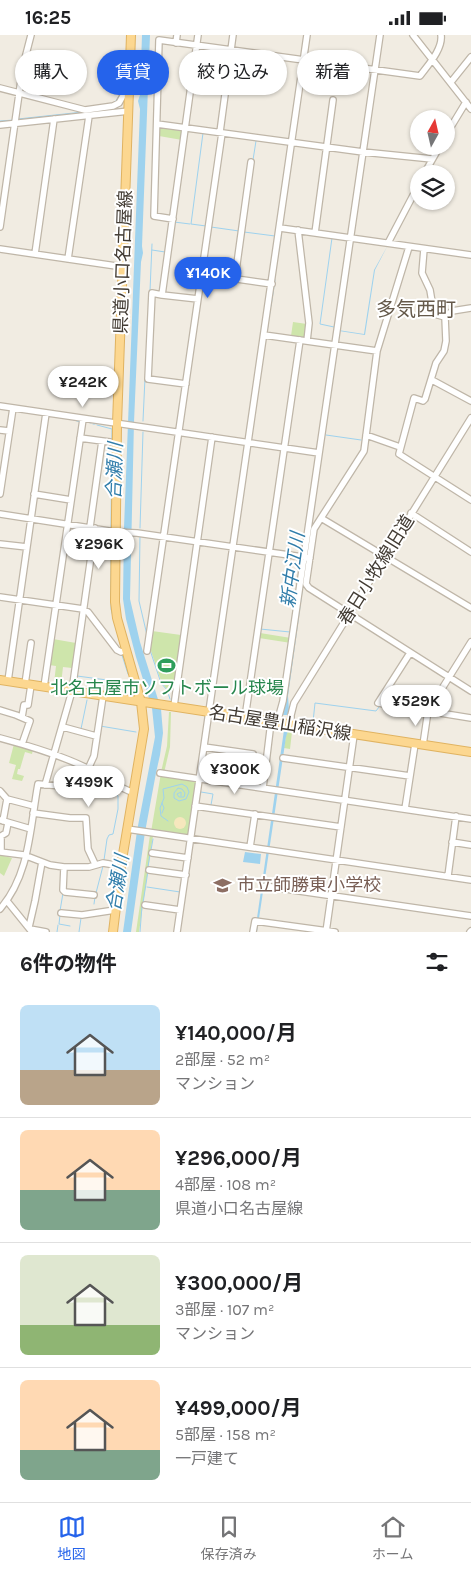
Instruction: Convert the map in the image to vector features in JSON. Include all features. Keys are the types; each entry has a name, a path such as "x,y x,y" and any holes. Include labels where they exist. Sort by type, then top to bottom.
{"main road":[{"name":"県道小口名古屋線","path":"130,35 130,50"},
{"name":"県道小口名古屋線","path":"113,932 121,866 130,830 144,729 141,702 117,618 115,602 123,267 130,95"},
{"name":"名古屋豊山稲沢線","path":"4,681 471,752"}],"street":[{"path":"27,50 31,35"},
{"path":"176,43 177,35"},
{"path":"162,295 198,35"},
{"path":"230,50 233,35"},
{"path":"305,50 307,35"},
{"path":"263,788 282,724 283,701 307,557 319,453 352,238 380,35"},
{"path":"413,35 471,109"},
{"path":"369,69 420,76 442,40 441,35"},
{"path":"172,219 154,216 159,40 223,50"},
{"path":"451,82 471,57"},
{"path":"0,89 15,92"},
{"path":"0,227 20,95"},
{"path":"28,95 85,110 112,106 119,103 123,95"},
{"path":"147,651 202,273 225,95"},
{"path":"177,932 299,95"},
{"path":"315,233 333,100"},
{"path":"455,120 466,102"},
{"path":"0,125 16,121 129,111"},
{"path":"68,259 89,115"},
{"path":"35,254 54,119"},
{"path":"157,124 292,143 432,159"},
{"path":"429,165 434,155"},
{"path":"235,278 252,162"},
{"path":"388,243 410,201"},
{"path":"280,228 471,255"},
{"path":"245,718 284,448 304,340 309,323 298,230"},
{"path":"409,247 377,351 364,451 314,529 307,557 306,584 308,588 471,691"},
{"path":"0,249 123,267"},
{"path":"424,249 422,273 430,290 434,314 445,317"},
{"path":"202,273 272,284"},
{"path":"186,384 148,379 152,293 198,299"},
{"path":"471,308 449,313 445,317 446,341 444,351 436,363 425,399 423,401 414,398 398,454 471,500"},
{"path":"264,335 377,351"},
{"path":"432,380 471,401"},
{"path":"0,406 319,453"},
{"path":"0,494 13,408"},
{"path":"4,681 19,599 46,413"},
{"name":"春日小牧線旧道","path":"282,724 291,715 294,703 471,418"},
{"path":"44,687 83,419"},
{"path":"0,430 9,431"},
{"path":"366,435 400,447"},
{"path":"174,706 212,437"},
{"path":"80,438 110,442"},
{"path":"45,785 72,691 102,441"},
{"path":"34,494 71,500"},
{"path":"0,513 118,532 307,557"},
{"path":"411,513 471,552"},
{"path":"322,518 471,608"},
{"path":"0,544 27,547"},
{"path":"0,597 83,609 88,612 117,650 126,650"},
{"path":"406,809 410,776 428,711 471,642"},
{"path":"22,717 24,705 28,705 31,643"},
{"path":"410,653 378,703 471,717"},
{"path":"88,769 94,757 104,696"},
{"path":"0,711 30,721 22,744"},
{"path":"63,727 96,736"},
{"path":"326,931 354,735"},
{"path":"0,738 22,744 88,769 123,789 134,793"},
{"path":"204,747 253,754"},
{"path":"283,758 410,776"},
{"path":"160,773 471,819"},
{"path":"0,909 21,874 27,856 38,784 96,789 102,777"},
{"path":"0,791 7,799 33,810 70,818 86,818 88,849 94,864"},
{"path":"7,799 4,821 6,833 2,836 0,852 27,856 64,867 88,867 103,863 121,866"},
{"path":"195,806 341,827"},
{"path":"250,847 255,814"},
{"path":"448,876 456,816"},
{"path":"4,821 31,829"},
{"path":"130,830 471,880"},
{"path":"452,842 471,845"},
{"path":"152,853 188,858"},
{"path":"30,929 42,862"},
{"path":"64,867 63,890 65,892 94,895"},
{"path":"149,870 186,875"},
{"path":"265,886 471,916"},
{"path":"4,902 30,929 46,932"},
{"path":"145,905 180,910"},
{"path":"61,913 82,915 115,910"},
{"path":"253,932 258,921 335,932"}],"green space":[{"path":"160,126 183,129 182,140 159,136"},
{"path":"293,322 307,324 304,338 291,336"},
{"name":"北名古屋市ソフトボール球場","path":"152,631 181,635 174,691 167,690 161,681 150,648"},
{"path":"260,633 291,638 291,643 259,638"},
{"path":"53,639 76,643 72,668 63,667 61,684 54,683 56,666 49,665"},
{"path":"169,712 171,712 170,747 164,773 161,772 167,746"},
{"path":"288,731 292,732 290,749 284,748"},
{"path":"14,744 33,749 32,754 25,752 20,769 18,769 17,774 24,776 22,781 12,779 16,765 9,763"},
{"path":"161,773 195,779 197,782 190,835 187,837 151,832"},
{"path":"150,835 153,836 139,932 136,932"},
{"path":"0,855 12,858 4,876 0,873"}],"sand":[{"path":"180,817 186,823 180,829 174,823"}],"water":[{"path":"142,35 150,35 149,50 142,50"},
{"path":"140,95 148,95 143,253 141,262 134,422 130,599 140,642 161,709 163,733 145,832 131,932 123,932 137,831 155,737 152,708 136,657 123,599 140,109 138,101"},
{"path":"388,245 375,270 365,335 339,331 288,696 289,710 287,715 282,715 338,330 364,334 374,270"},
{"path":"284,730 288,731 257,932 255,932"},
{"path":"245,852 261,854 260,864 243,862"}],"waterway":[{"path":"115,102 120,95"},
{"path":"107,110 118,107"},
{"path":"18,119 83,112"},
{"path":"0,121 14,120"},
{"path":"203,133 191,224 206,226"},
{"path":"253,160 256,141"},
{"path":"174,222 190,224"},
{"path":"211,227 239,231"},
{"path":"244,232 275,236"},
{"path":"275,274 281,237"},
{"path":"332,238 320,324 334,327"},
{"path":"150,291 152,244"},
{"path":"152,250 165,252"},
{"path":"271,306 275,280"},
{"path":"267,332 270,311"},
{"path":"143,421 145,378"},
{"path":"71,419 80,422"},
{"path":"87,422 91,423"},
{"name":"合瀬川","path":"97,425 112,429 111,528"},
{"path":"140,528 143,432"},
{"path":"326,435 361,440"},
{"path":"111,535 111,609 121,647"},
{"path":"140,536 139,601 147,635"},
{"path":"260,629 290,632"},
{"path":"150,650 161,683 167,690 170,699"},
{"path":"122,655 128,674"},
{"path":"77,676 107,680 106,691"},
{"path":"81,729 87,700"},
{"path":"313,722 315,703 376,711 379,707"},
{"path":"100,726 136,732"},
{"path":"253,755 252,764 263,765"},
{"path":"168,821 161,816 160,808 164,798 163,789 182,784 187,787 189,792 186,799 179,801 174,798 174,793 178,788 182,789 185,793 184,797 179,797 177,794 181,792 181,796"},
{"name":"合瀬川","path":"100,788 114,792 118,796 118,809 113,834 109,835 107,839 104,860"},
{"path":"201,792 213,794 211,805"},
{"path":"162,803 164,808 162,813"},
{"path":"151,850 153,839"},
{"path":"148,867 150,854"},
{"name":"合瀬川","path":"96,893 103,866"},
{"path":"143,903 148,871"},
{"path":"147,887 180,892"},
{"path":"60,911 63,893"},
{"name":"合瀬川","path":"94,904 95,897"},
{"path":"140,932 142,906"},
{"path":"60,915 59,924 70,926"},
{"path":"79,932 81,918"},
{"path":"57,932 58,925"}],"place":[{"name":"北名古屋市ソフトボール球場","path":"167,665"},
{"name":"市立師勝東小学校","path":"223,885"}],"district":[{"name":"多気西町","path":"416,309"}],"water label":[{"name":"新中江川","path":"293,570"}]}
